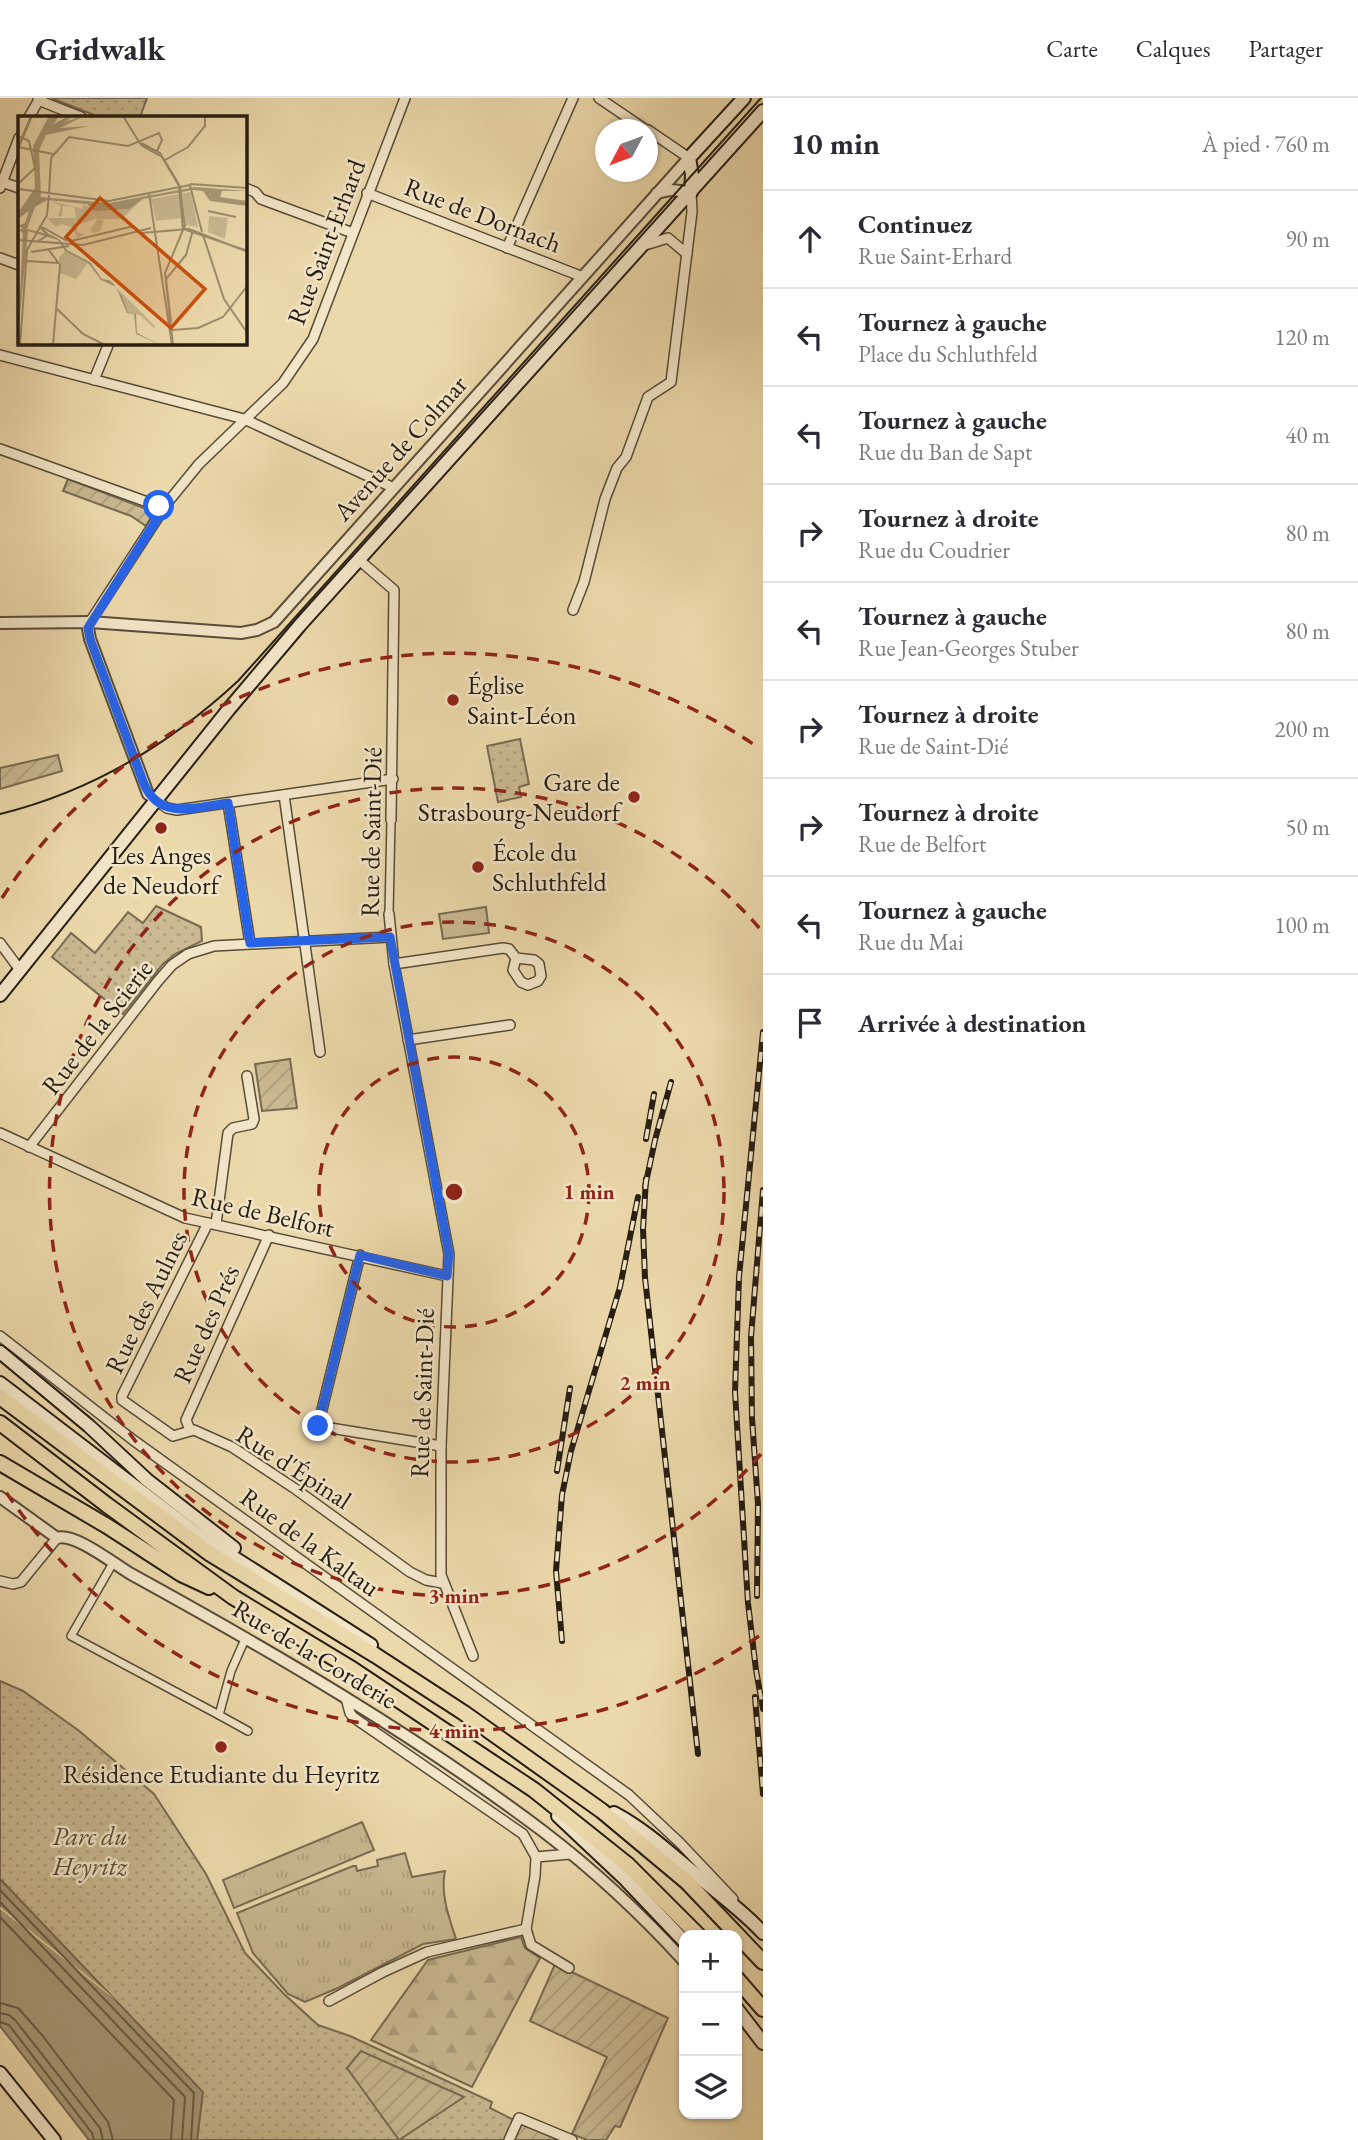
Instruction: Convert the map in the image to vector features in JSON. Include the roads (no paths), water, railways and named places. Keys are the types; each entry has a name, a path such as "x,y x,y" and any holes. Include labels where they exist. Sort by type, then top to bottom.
{"highway":[{"path":"0,1397 209,1553 375,1655 602,1811 687,1882 763,1962"},
{"path":"0,1423 233,1597 352,1669 534,1790 628,1865 693,1930"},
{"path":"0,1463 107,1526 181,1574 233,1597"},
{"path":"742,1985 763,2009"}],"main road":[{"name":"Avenue de Colmar","path":"689,158 744,98"},
{"name":"Avenue de Colmar","path":"0,995 277,652 763,111"},
{"path":"689,158 691,192"},
{"path":"0,1352 89,1426 193,1519 241,1553 274,1583"},
{"path":"0,1383 197,1534 470,1710 614,1813 660,1853 687,1882"},
{"path":"534,1790 679,1936"},
{"path":"614,1813 636,1825 752,1920 763,1933"},
{"path":"742,2016 763,2044"},
{"path":"0,2073 54,2140"}],"street":[{"name":"Rue Saint-Erhard","path":"90,622 164,508 199,464 283,383 313,339 405,98"},
{"path":"507,248 573,98"},
{"path":"599,98 630,119"},
{"path":"30,116 39,99 79,116"},
{"path":"658,137 689,158"},
{"path":"1,185 18,141"},
{"name":"Avenue de Colmar","path":"0,623 90,622 240,633 266,627 287,609 689,158"},
{"path":"247,189 255,192 261,199 353,233"},
{"path":"573,610 584,582 605,499 617,468 626,457 648,397 671,382 692,212 691,192 670,190 657,193"},
{"name":"Rue de Dornach","path":"367,193 583,277"},
{"path":"640,247 668,239 687,254"},
{"path":"0,258 18,265"},
{"path":"94,380 108,345"},
{"path":"0,355 244,419 394,488"},
{"path":"0,449 164,508"},
{"name":"Rue de Saint-Dié","path":"358,559 394,590 390,937 449,1254 440,1446 440,1566 442,1583 473,1656"},
{"path":"90,622 90,639 148,794 167,808 177,810 393,779"},
{"path":"284,795 320,1052"},
{"path":"228,803 250,943"},
{"name":"Rue de la Scierie","path":"29,1147 172,965 188,954 206,948 250,943 390,937"},
{"path":"0,943 20,970"},
{"path":"394,964 503,948 509,949 516,957"},
{"path":"408,1040 510,1025"},
{"name":"Rue des Aulnes","path":"122,1400 212,1224 228,1133 233,1128 252,1124 254,1119 247,1076"},
{"name":"Rue de Belfort","path":"0,1133 173,1212 212,1224 447,1276"},
{"name":"Rue des Prés","path":"190,1430 186,1420 270,1235"},
{"path":"360,1255 317,1430 440,1446"},
{"name":"Rue de la Kaltau","path":"0,1336 150,1452 629,1796 681,1843 752,1920"},
{"name":"Rue d'Épinal","path":"122,1400 166,1434 177,1436 194,1430 232,1447 410,1572 426,1580 442,1583"},
{"name":"Rue de la Corderie","path":"0,1497 57,1538 64,1536 76,1540 246,1637 346,1698 472,1781 621,1896 679,1956"},
{"path":"0,1581 21,1583 57,1538"},
{"path":"113,1563 71,1636 248,1731"},
{"path":"219,1715 231,1671 246,1637"},
{"path":"346,1698 353,1717 516,1827 528,1841 536,1857 536,1876 526,1929 531,1945 569,1968"},
{"path":"536,1857 570,1854"},
{"path":"329,2001 427,1952 526,1929"},
{"path":"742,2024 763,2044"},
{"path":"509,2140 519,2118 572,2140"}],"water":[{"path":"0,1879 203,2092 197,2140 89,2140 0,2026"}],"tram line":[{"path":"0,814 66,793 127,763 185,725 238,681 761,98"}],"railway":[{"path":"763,1032 739,1277 735,1392 748,1603 763,1709"},
{"path":"645,1187 671,1082"},
{"path":"646,1139 654,1094"},
{"path":"646,1179 643,1229 645,1278 698,1754"},
{"path":"757,1596 758,1504 752,1418 751,1337 763,1190"},
{"path":"562,1641 556,1571 562,1495 571,1451 620,1287 638,1197"},
{"path":"557,1471 570,1388"},
{"path":"755,1697 763,1794"}],"place":[{"name":"Église Saint-Léon","path":"453,700"},
{"name":"Gare de Strasbourg-Neudorf","path":"634,797"},
{"name":"Les Anges de Neudorf","path":"161,828"},
{"name":"École du Schluthfeld","path":"478,867"},
{"name":"Résidence Etudiante du Heyritz","path":"221,1747"}],"park label":[{"name":"Parc du Heyritz","path":"90,1851"}]}
